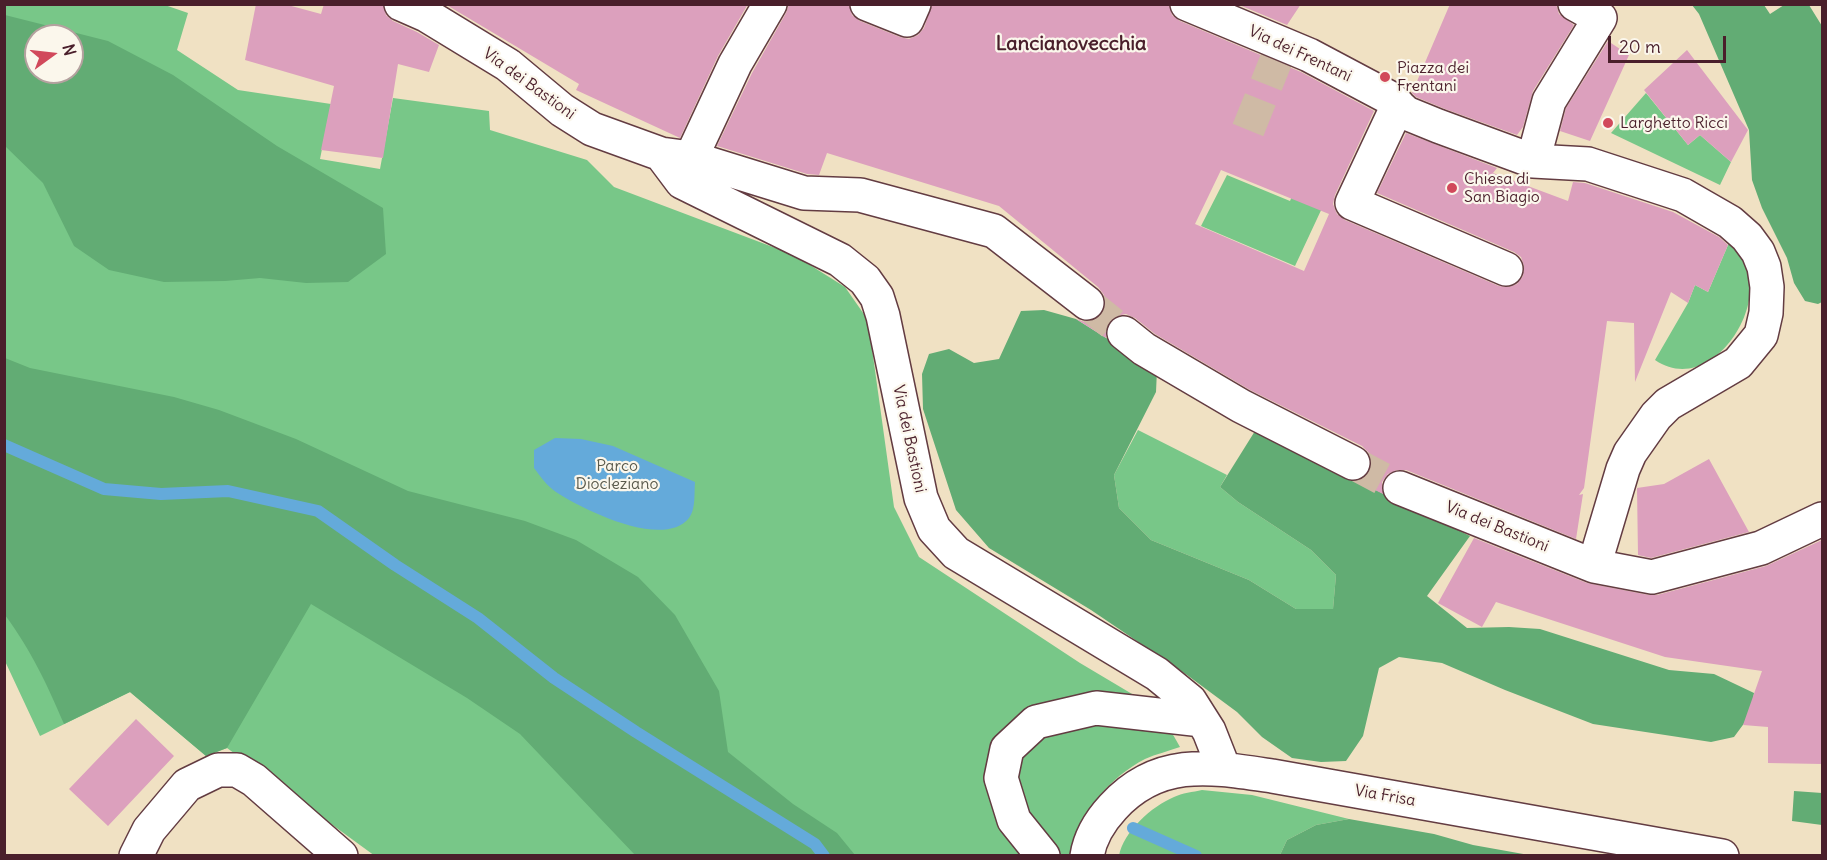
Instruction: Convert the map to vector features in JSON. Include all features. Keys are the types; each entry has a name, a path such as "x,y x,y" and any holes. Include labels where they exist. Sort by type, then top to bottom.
{"street":[{"path":"676,156 770,4"},
{"path":"867,4 910,12"},
{"name":"Via dei Frentani","path":"1187,4 1309,55 1390,98 1402,109"},
{"name":"Via dei Bastioni","path":"419,8 508,65 562,110 592,129 804,193 860,195 994,231 1086,303"},
{"path":"1533,160 1549,101 1588,11"},
{"path":"1506,269 1352,203 1402,109 1533,160 1588,164 1683,195 1730,222 1747,237 1758,252 1764,267 1767,287 1766,313 1761,335 1738,363 1668,404 1656,416 1630,453 1623,469 1594,566"},
{"name":"Via dei Bastioni","path":"676,156 682,182 840,260 865,280 877,297 883,316 921,498 934,529 956,553 1157,674 1190,701 1209,731 1224,769"},
{"path":"1124,333 1144,349 1241,406 1353,463"},
{"name":"Via dei Bastioni","path":"1400,488 1594,566 1652,577 1761,548 1822,519"},
{"path":"1043,855 1014,820 1001,778 1007,749 1036,722 1096,708 1202,720"},
{"name":"Via Frisa","path":"1087,855 1100,821 1127,791 1146,779 1168,771 1224,769 1722,855"},
{"path":"136,855 149,830 187,785 218,770 237,770 254,780 341,855"}],"green space":[{"name":"Parco Diocleziano","path":"162,4 188,13 177,50 238,90 331,104 320,159 380,169 393,98 489,111 490,130 587,160 614,187 794,255 845,287 868,320 894,507 919,557 1080,663 1159,710 1180,747 1145,759 1107,787 1079,826 1070,855 375,856 227,748 206,756 130,692 40,736 4,659 4,5"},
{"path":"1692,5 1764,5 1770,14 1784,5 1809,5 1822,26 1822,302 1818,304 1805,301 1794,283 1787,258 1762,208 1752,180 1749,130 1699,14"},
{"path":"5,15 41,24 24,24 24,84 84,84 84,35 108,41 173,75 277,146 383,208 386,254 348,282 306,283 260,278 164,282 109,270 74,246 43,183 5,146"},
{"path":"1646,93 1688,145 1700,135 1731,162 1720,185 1611,133"},
{"path":"1227,175 1290,201 1298,182 1330,191 1295,266 1201,226"},
{"path":"1731,238 1745,263 1750,280 1749,299 1744,317 1735,335 1707,362 1691,368 1673,368 1655,360 1688,303 1695,285 1708,292"},
{"path":"1044,310 1076,319 1157,370 1156,392 1114,475 1119,508 1151,540 1249,580 1296,609 1333,609 1336,575 1311,550 1238,502 1220,487 1255,431 1470,536 1427,596 1467,628 1540,629 1669,670 1714,674 1754,693 1751,714 1734,737 1711,742 1593,724 1442,663 1399,657 1379,668 1363,736 1346,761 1321,762 1292,758 1262,737 1237,712 1187,675 1091,610 989,548 956,510 923,409 922,374 929,354 949,349 974,363 999,359 1021,311"},
{"path":"5,358 30,368 174,397 219,410 296,439 408,491 525,521 576,540 638,577 675,615 719,691 728,752 793,804 837,833 855,855 635,855 520,734 467,698 311,604 227,748 206,756 130,692 64,724 38,668 5,615"},
{"path":"1138,430 1227,475 1220,487 1238,502 1311,550 1336,575 1333,609 1296,609 1249,580 1151,540 1119,508 1114,475"},
{"path":"1202,790 1252,795 1349,819 1316,825 1287,840 1280,855 1119,856 1132,829 1148,813 1165,801"},
{"path":"1794,791 1822,793 1822,825 1792,821"},
{"path":"1349,819 1434,834 1473,845 1529,855 1280,855 1287,840 1316,825"}],"water":[{"path":"555,438 581,439 613,446 695,482 694,506 689,518 677,527 661,530 642,528 603,516 556,492 534,468 534,450"}],"building":[{"path":"256,4 284,4 321,14 324,4 383,4 386,15 393,21 439,45 429,72 398,64 383,158 321,150 334,86 245,60"},
{"path":"445,4 748,4 718,56 680,138 576,90 579,84"},
{"path":"789,4 849,4 852,15 860,21 909,39 918,35 924,28 932,4 1169,4 1172,15 1180,21 1301,72 1374,111 1335,195 1333,204 1337,214 1345,220 1499,286 1509,287 1517,284 1523,276 1524,266 1521,257 1514,252 1377,193 1406,133 1497,168 1493,173 1568,201 1573,182 1585,183 1673,212 1719,237 1728,245 1708,292 1695,285 1688,303 1671,292 1635,382 1634,323 1607,321 1584,488 1579,495 1583,494 1576,539 1406,470 1397,470 1388,474 1382,482 1383,494 1357,481 1369,472 1372,463 1369,453 1362,446 1250,390 1155,334 1135,318 1126,314 1117,316 1109,322 1106,338 1076,319 1085,322 1094,321 1101,315 1105,306 1104,295 1098,287 999,206 827,153 819,175 807,174 717,146 752,73","holes":["1221,170 1329,214 1304,271 1195,224"]},
{"path":"1237,4 1301,4 1287,25"},
{"path":"1450,4 1556,4 1559,14 1574,25 1533,91 1523,127 1517,135 1445,109 1416,97 1412,93"},
{"path":"1608,41 1629,55 1590,141 1560,131 1566,108"},
{"path":"1687,50 1748,130 1731,162 1700,135 1688,145 1644,90"},
{"path":"1709,459 1749,532 1651,558 1638,555 1637,488 1664,484"},
{"path":"1474,538 1587,583 1649,595 1657,595 1766,566 1822,540 1822,764 1768,763 1768,727 1743,725 1762,671 1665,657 1496,602 1482,627 1438,603"},
{"path":"136,719 174,756 108,826 69,789"}],"waterway":[{"path":"4,445 104,489 161,494 228,491 318,511 395,565 478,618 554,678 815,844 824,856"},
{"path":"1133,828 1196,856"}],"tunnel":[{"path":"1248,130 1283,43"},
{"path":"1087,303 1124,333"},
{"path":"1353,463 1400,488"}],"place":[{"name":"Piazza dei Frentani","path":"1385,77"},
{"name":"Larghetto Ricci","path":"1608,123"},
{"name":"Chiesa di San Biagio","path":"1452,188"}],"district":[{"name":"Lancianovecchia","path":"1071,44"}]}
